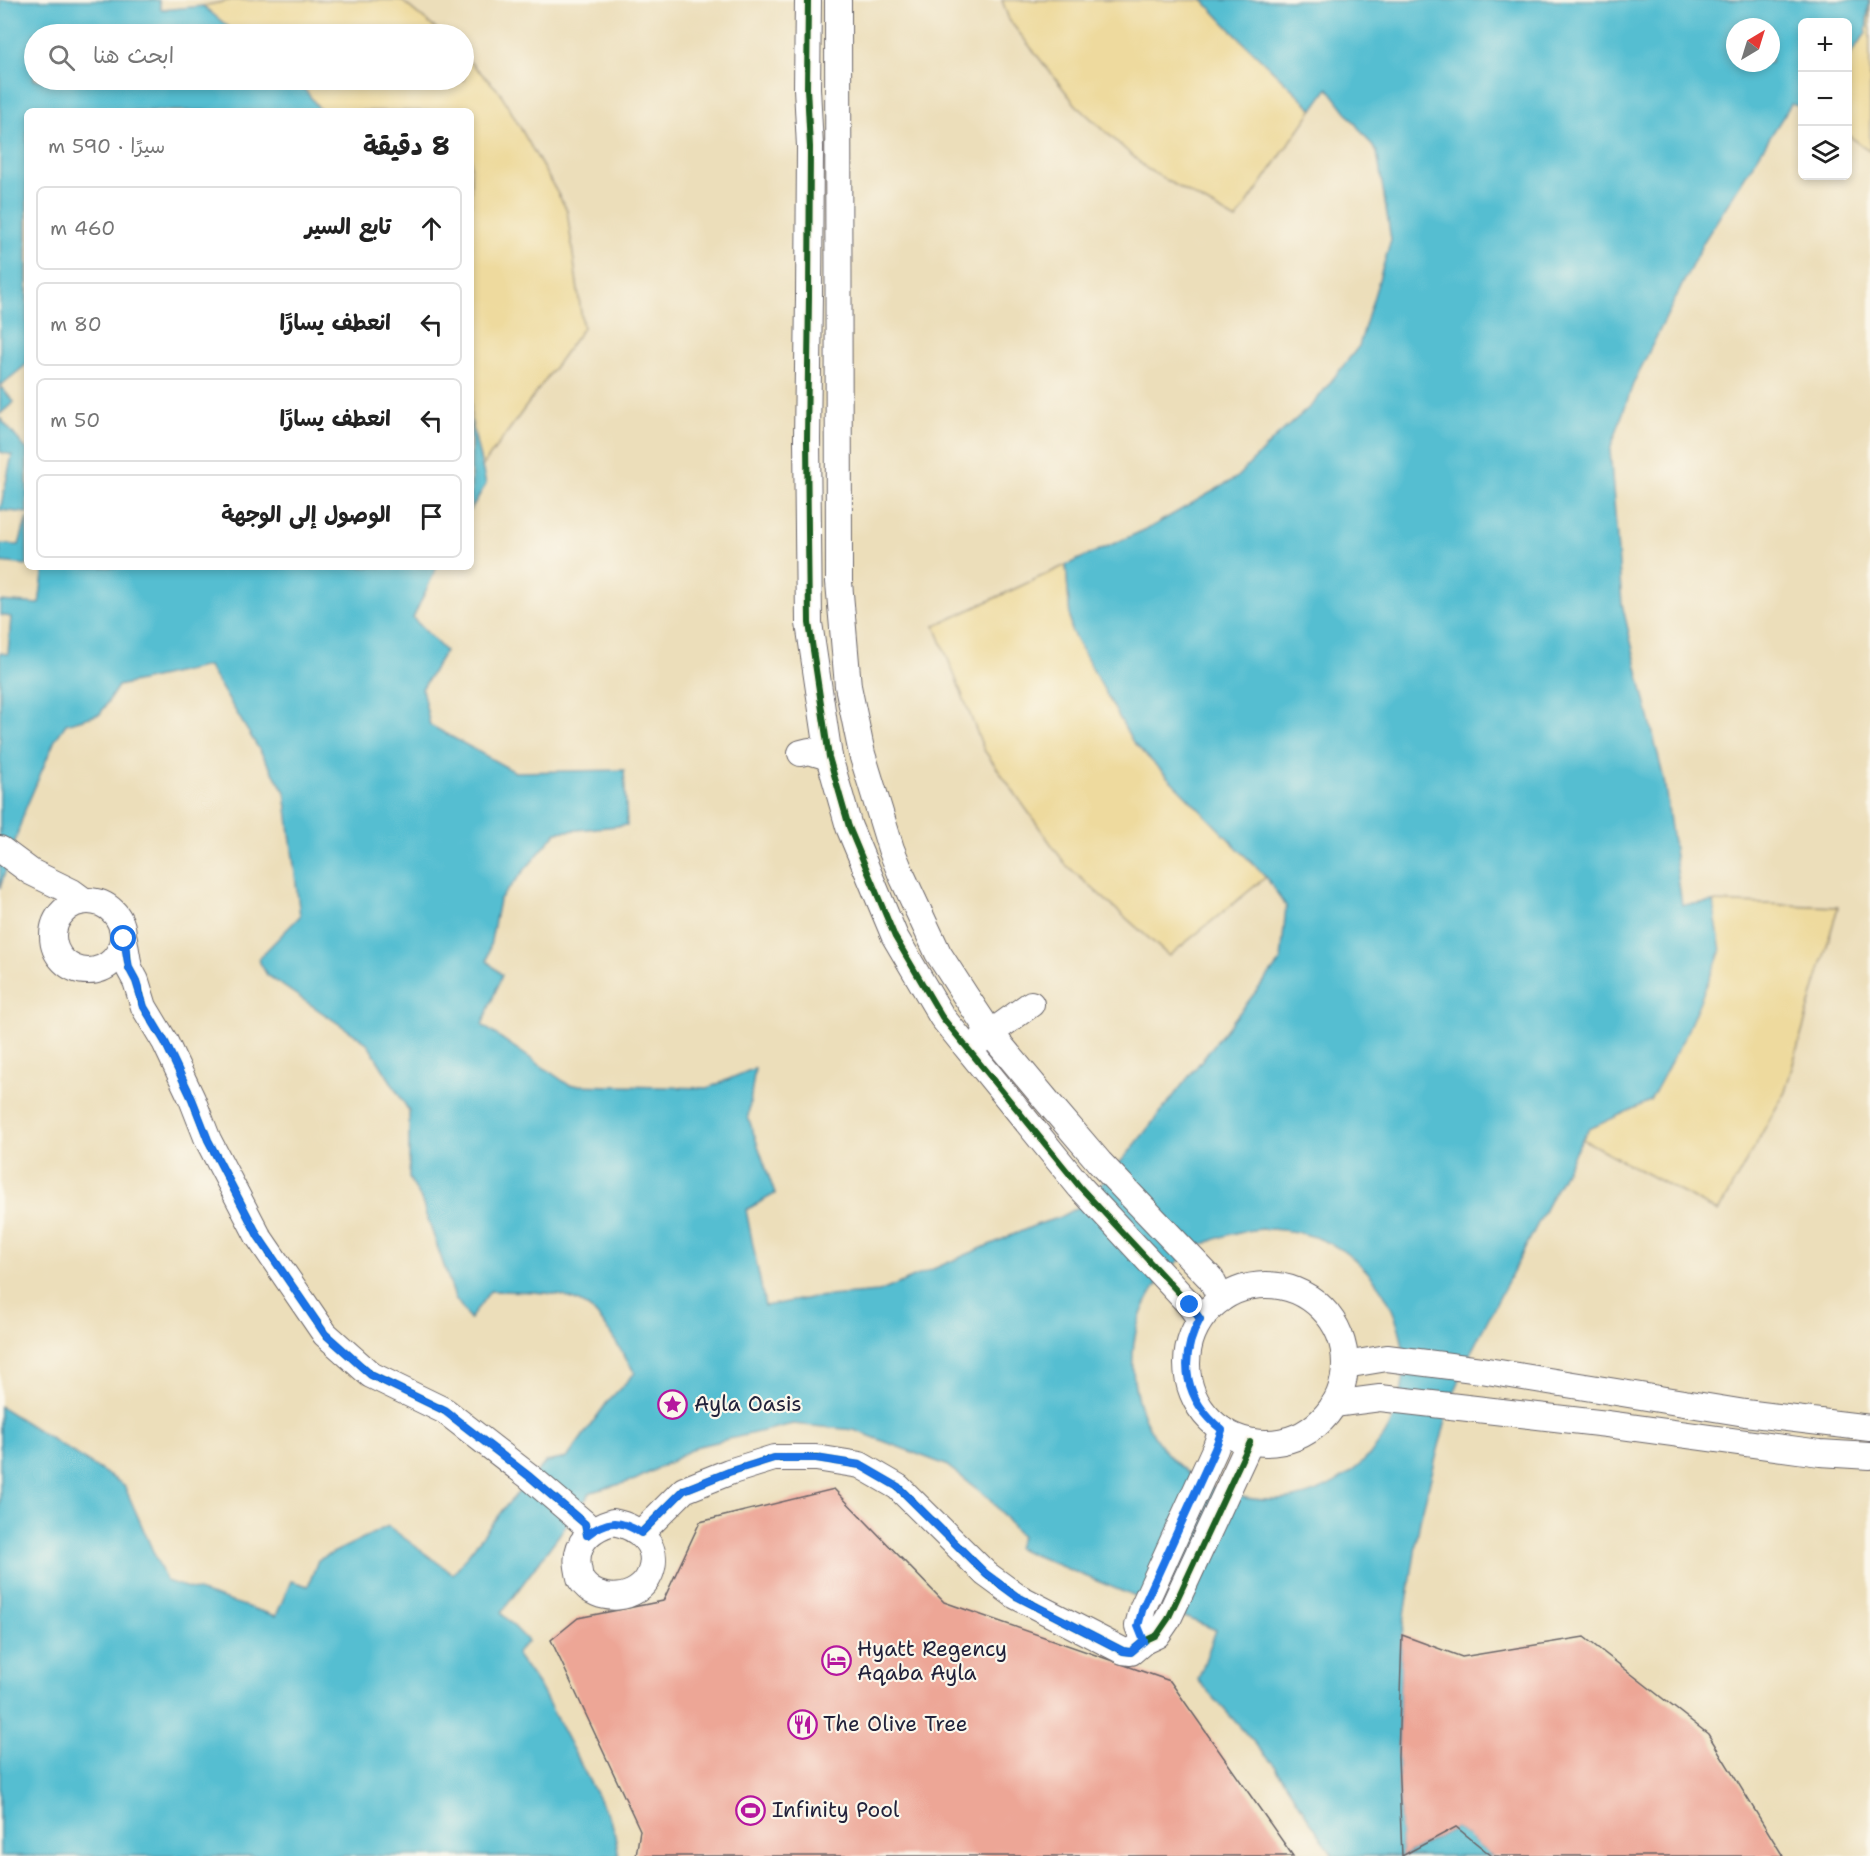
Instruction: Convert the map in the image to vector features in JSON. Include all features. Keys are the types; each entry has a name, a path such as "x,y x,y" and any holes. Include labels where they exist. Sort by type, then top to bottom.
{"street":[{"path":"808,0 809,623 829,757 849,827 895,937 942,1017 1080,1187 1195,1312"},
{"path":"838,0 839,582 848,686 862,754 878,810 898,867 938,953 991,1034 1100,1163 1216,1289 1241,1289 1262,1285 1283,1287 1303,1295 1321,1307 1334,1324 1342,1344 1345,1365 1334,1404 1319,1423 1298,1437 1246,1450 1218,1439 1210,1420 1200,1408 1188,1379 1188,1348 1193,1333 1195,1312 1216,1289"},
{"path":"801,753 809,751 829,757"},
{"path":"0,849 27,870 72,892 83,900"},
{"path":"27,870 55,922"},
{"path":"144,1007 118,986 69,966 60,957 54,946 53,934 55,922 67,908 83,900 94,900 113,909 119,918 123,928 129,968 136,981 144,1007 165,1042 192,1099 208,1140 258,1236 325,1334 371,1375 445,1411 530,1477 586,1529"},
{"path":"80,970 95,971 110,965 120,954 124,939"},
{"path":"967,1050 1031,1004"},
{"path":"1345,1365 1387,1358 1486,1371 1745,1413 1870,1428"},
{"path":"1478,1409 1486,1371"},
{"path":"1334,1404 1380,1398 1607,1424 1820,1453 1870,1456"},
{"path":"1144,1641 1138,1626 1143,1607 1218,1439"},
{"path":"641,1533 684,1490 729,1472 774,1458 816,1458 860,1465 898,1487 986,1574 1016,1596 1123,1651 1131,1652 1144,1641 1157,1635 1168,1619 1246,1450"},
{"path":"614,1522 628,1525 641,1533 649,1545 652,1559 650,1574 642,1586 630,1594 616,1598 602,1595 580,1578 577,1562 579,1547 586,1529 614,1522"}],"sand":[{"path":"232,0 401,0 430,24 225,24 203,6"},
{"path":"1002,0 1203,0 1313,109 1236,220 1147,169 1076,105 1009,20"},
{"path":"1870,0 1870,151 1852,138 1852,52 1866,33"},
{"path":"474,66 500,92 567,210 583,328 482,467 474,433 474,108 319,108 306,91 474,90"},
{"path":"1066,565 1071,630 1133,742 1266,877 1169,956 1066,865 984,750 935,626"},
{"path":"1713,902 1838,907 1785,1092 1718,1212 1582,1139 1589,1129 1650,1101"}],"water":[{"path":"0,0 159,0 161,10 203,6 225,24 24,24 24,90 305,90 319,108 24,108 24,366 0,386"},
{"name":"Ayla Oasis","path":"1203,0 1869,0 1866,33 1852,52 1852,18 1798,18 1798,106 1791,104 1704,241 1633,384 1610,450 1622,604 1664,780 1682,905 1713,902 1721,951 1686,1034 1650,1101 1589,1129 1582,1139 1472,1350 1453,1396 1420,1520 1402,1635 1398,1757 1402,1856 1333,1856 1275,1766 1198,1680 1216,1630 1017,1548 1021,1537 990,1499 946,1465 854,1430 793,1424 695,1447 635,1480 591,1492 501,1613 528,1641 516,1654 541,1689 613,1826 619,1856 0,1856 0,1406 124,1485 166,1581 276,1616 291,1581 308,1586 318,1560 388,1526 453,1574 504,1508 546,1462 567,1458 608,1401 635,1373 599,1318 577,1301 549,1293 490,1291 470,1319 455,1298 421,1199 409,1178 409,1111 367,1043 267,975 258,959 300,916 285,792 208,666 118,686 100,714 66,724 55,740 25,810 0,888 0,653 8,654 11,617 0,615 0,601 39,604 44,570 436,570 413,618 445,651 422,689 430,725 515,772 624,770 627,825 557,832 499,900 487,961 502,975 482,1025 569,1085 708,1088 755,1068 748,1117 775,1194 746,1210 765,1306 816,1297 879,1292 1060,1217 1078,1207 1130,1151 1281,960 1286,906 1266,877 1133,742 1071,630 1066,565 1151,527 1236,478 1277,436 1314,403 1359,346 1391,240 1377,152 1328,88 1313,109","holes":["1261,1229 1293,1231 1324,1240 1343,1251 1369,1274 1388,1302 1400,1332 1404,1364 1400,1396 1389,1426 1370,1454 1344,1477 1303,1496 1276,1500 1249,1498 1206,1484 1175,1462 1153,1434 1138,1401 1133,1367 1136,1332 1148,1299 1169,1269 1200,1246 1229,1234 1245,1231"]},
{"path":"0,386 14,402 0,414"},
{"path":"0,418 24,446 24,513 0,510 12,455 0,452"},
{"path":"474,433 486,484 474,504"},
{"path":"24,528 24,565 0,562 0,544 19,545"},
{"path":"1456,1827 1492,1856 1403,1856"}],"building":[{"name":"Hyatt Regency Aqaba Ayla","path":"834,1489 944,1602 1170,1681 1293,1856 636,1856 640,1830 551,1640 578,1618 663,1601 700,1522"},
{"path":"1402,1635 1462,1657 1584,1637 1708,1734 1783,1856 1492,1856 1456,1827 1402,1856 1398,1757"}],"cycle path":[{"path":"808,0 809,623 829,757 849,827 895,937 942,1017 1080,1187 1190,1305 1200,1319"},
{"path":"124,939 129,968 136,981 144,1007 165,1042 192,1099 208,1140 258,1236 325,1334 371,1375 445,1411 530,1477 585,1524 587,1535"},
{"path":"641,1533 684,1490 729,1472 774,1458 816,1458 860,1465 898,1487 986,1574 1016,1596 1123,1651 1131,1652 1144,1641 1157,1635 1168,1619 1250,1442"}],"place":[{"name":"Ayla Oasis","path":"673,1404"},
{"name":"Hyatt Regency Aqaba Ayla","path":"836,1661"},
{"name":"The Olive Tree","path":"802,1724"},
{"name":"Infinity Pool","path":"751,1810"}],"route":[{"path":"124,939 129,968 136,981 144,1007 165,1042 192,1099 208,1140 258,1236 325,1334 371,1375 445,1411 530,1477 585,1524 587,1535 599,1526 614,1522 628,1525 641,1533 684,1490 729,1472 774,1458 816,1458 860,1465 898,1487 986,1574 1016,1596 1123,1651 1131,1652 1144,1641 1138,1626 1143,1607 1222,1430 1200,1408 1188,1379 1188,1348 1200,1319 1190,1305"}]}
